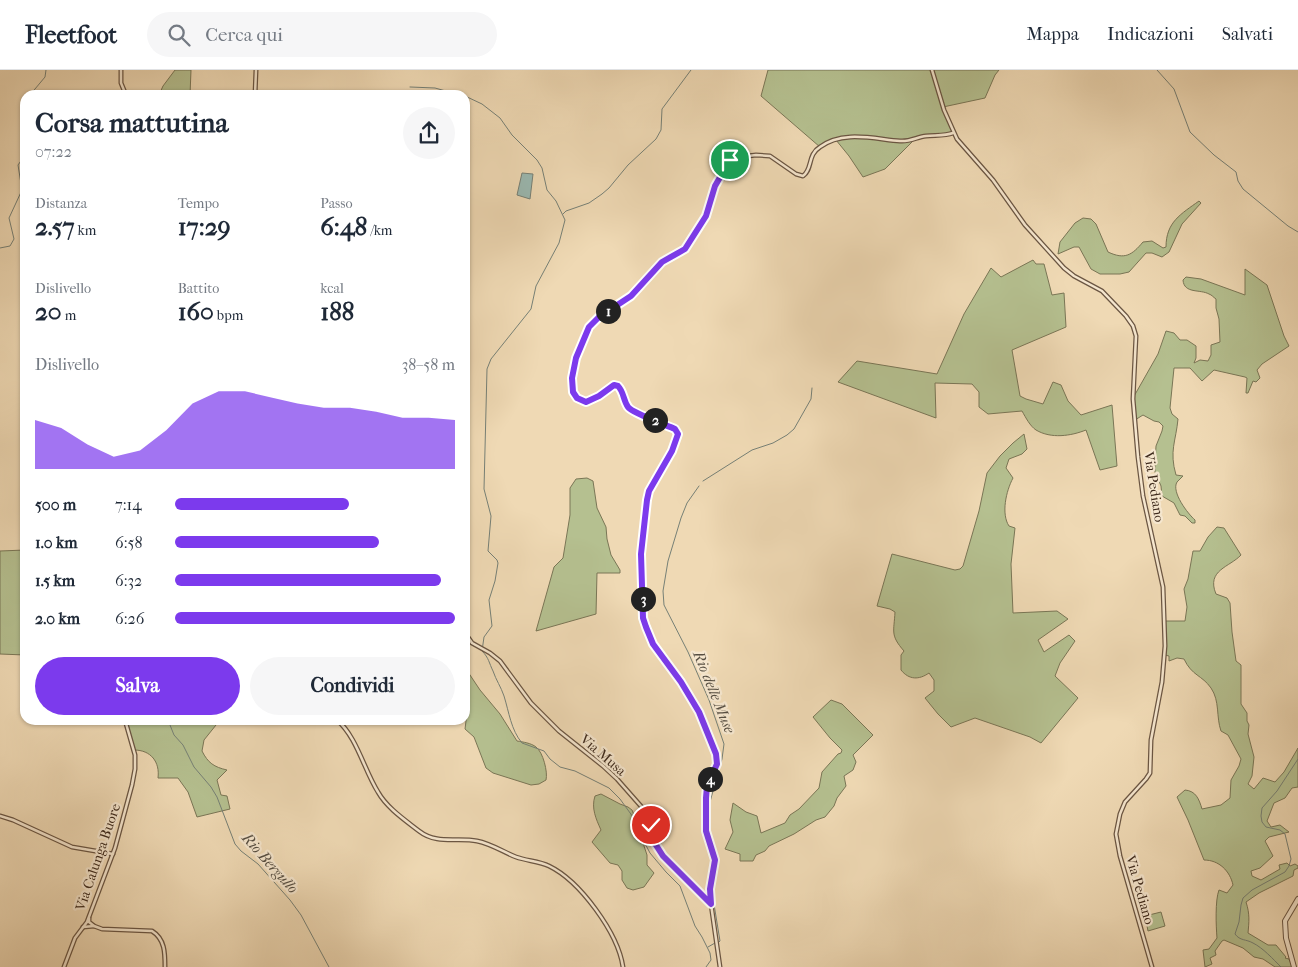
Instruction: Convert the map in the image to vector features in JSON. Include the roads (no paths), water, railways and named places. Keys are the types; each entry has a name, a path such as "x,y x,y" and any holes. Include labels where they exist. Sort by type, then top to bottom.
{"street":[{"path":"121,70 121,83 124,90"},
{"path":"255,90 256,70"},
{"name":"Via Pediano","path":"932,70 953,133 993,180 1025,225 1064,268 1102,292 1126,316 1133,326 1136,336 1134,418 1140,476 1163,587 1166,646 1162,682 1151,740 1150,773 1125,802 1120,814 1116,834 1120,856 1152,967"},
{"path":"720,967 710,889 715,860 706,831 707,786 717,764 716,754 699,712 681,682 653,644 643,618 641,554 647,500 649,491 672,451 678,434 675,429 631,410 626,404 622,391 618,386 614,385 586,402 577,398 571,386 576,358 592,322 631,296 662,262 685,249 706,216 715,186 732,158 756,155 770,156 796,174 803,176 808,171 810,160 815,151 831,141 860,137 911,141 925,136 953,133"},
{"name":"Via Musa","path":"470,640 500,661 531,703 559,731 603,766 617,780 647,813 651,822 654,842 663,856 711,904"},
{"name":"Via Calunga Buore","path":"64,967 72,943 89,916 113,854 135,769 135,755 126,725"},
{"path":"342,725 346,729 377,791 389,806 419,831 434,840 484,843 517,858 546,864 557,871 589,900 613,935 621,954 623,967"},
{"path":"0,816 72,847 113,854"},
{"path":"1294,967 1286,938 1285,920 1298,899"},
{"path":"89,916 90,922 94,926"},
{"path":"83,927 94,926 152,931 162,940 165,951 165,967"}],"water":[{"path":"522,173 533,174 530,199 517,195"}],"waterway":[{"path":"34,90 45,77 46,70"},
{"path":"563,214 566,211 589,203 602,194 628,165 656,139 661,130 662,109 691,70"},
{"path":"1157,70 1174,89 1190,132 1214,155 1236,172 1238,181 1243,189 1298,232"},
{"path":"410,87 442,90"},
{"path":"470,98 482,104 500,118 512,135 537,160 542,168 547,190 556,201 565,220 559,243 536,286 531,309 491,359 487,369 484,489 491,516 488,551 498,563 489,600 492,626 484,637 482,651 488,658 504,696 513,727 522,743 544,751 560,767 575,771 609,788 633,817 650,853 680,886 695,926 710,953 711,960 706,967"},
{"path":"20,162 18,165 20,178"},
{"path":"0,248 10,246 14,239 9,218 20,194"},
{"name":"Rio delle Muse","path":"703,481 752,450 773,443 787,435 794,429 811,399 812,388"},
{"name":"Rio delle Muse","path":"699,486 687,503 681,518 668,561 663,591 664,605 688,652 709,700 724,744 722,759 708,809 708,823"},
{"name":"Rio Bergullo","path":"170,725 194,767 217,797 235,844 258,864 290,900 301,915 329,967"},
{"path":"1281,967 1260,948 1239,938 1235,934 1243,898 1252,890 1285,872 1289,866 1291,859 1285,834 1280,830 1266,827 1262,822 1261,816 1262,808 1277,791 1298,759"},
{"name":"Rio delle Muse","path":"708,832 716,854 717,864 714,878"},
{"name":"Rio delle Muse","path":"712,892 720,941 718,943"},
{"name":"Rio delle Muse","path":"708,947 715,943"}]}
